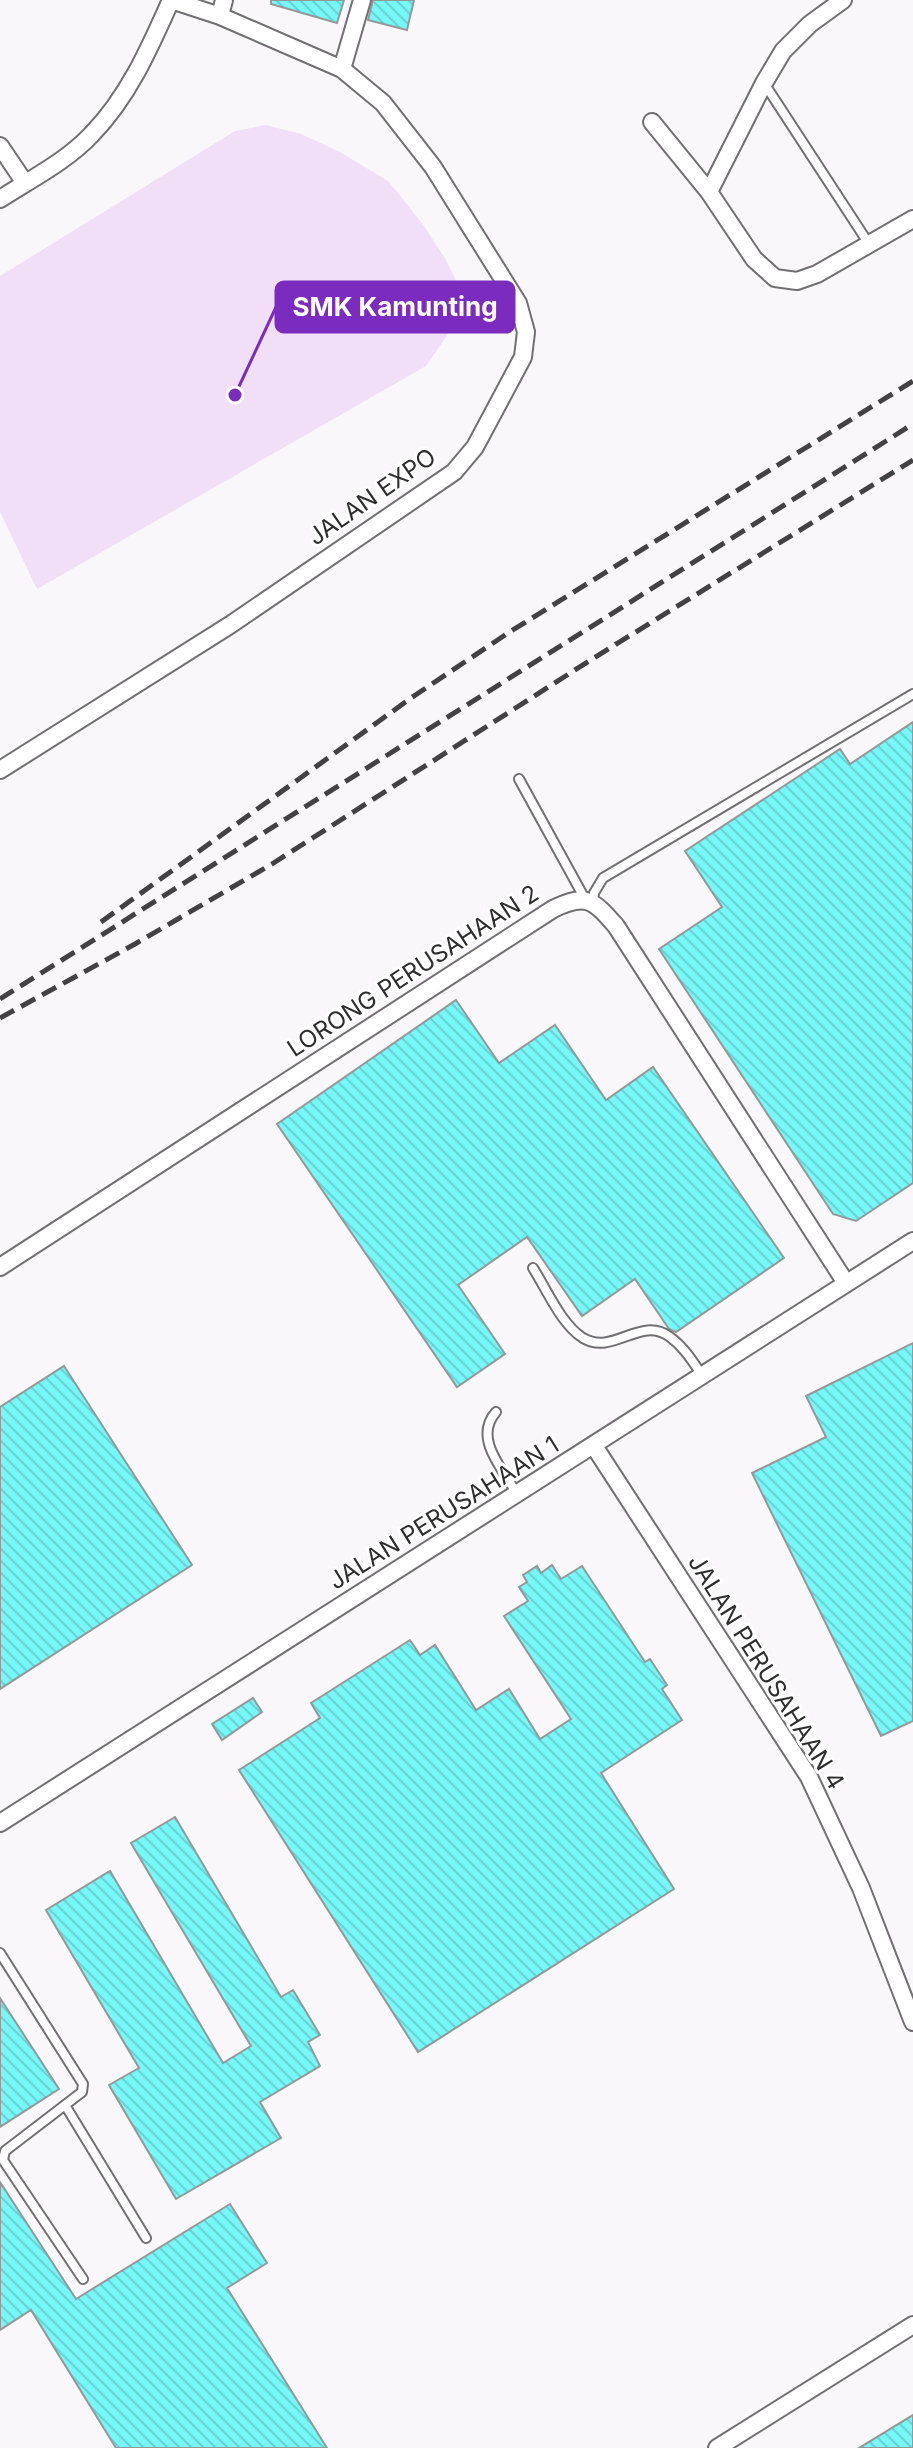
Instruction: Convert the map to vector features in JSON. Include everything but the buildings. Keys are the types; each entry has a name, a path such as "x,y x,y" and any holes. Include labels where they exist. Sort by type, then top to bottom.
{"street":[{"path":"0,199 59,162 91,136 114,108 140,66 171,0"},
{"name":"JALAN EXPO","path":"0,770 230,625 454,472 475,447 523,357 526,332 518,303 433,167 383,103 342,69 222,8 171,0"},
{"path":"342,69 362,0"},
{"path":"709,192 783,51 810,24 843,0"},
{"path":"652,122 709,192 754,259 775,278 797,281 817,274 913,219"},
{"path":"0,146 25,183"},
{"name":"LORONG PERUSAHAAN 2","path":"0,1267 553,909 570,901 589,901"},
{"path":"589,901 616,926 846,1283"},
{"name":"JALAN PERUSAHAAN 1","path":"0,1823 913,1241"},
{"name":"JALAN PERUSAHAAN 4","path":"594,1446 809,1777 861,1888 913,2022"},
{"path":"717,2448 913,2325"}],"lane":[{"path":"764,83 870,245"},
{"path":"519,779 589,901 603,878 913,694"},
{"path":"533,1268 568,1323 583,1337 598,1343 613,1342 630,1333 650,1328 668,1335 703,1376"},
{"path":"496,1412 488,1420 485,1431 488,1443 518,1495"},
{"path":"0,1953 83,2084 82,2092 5,2151 3,2160 83,2279"},
{"path":"65,2105 146,2238"}],"shaded area":[{"path":"266,125 301,134 340,152 388,181 422,223 446,260 460,289 461,315 426,366 37,589 0,512 0,276 235,131"}],"railway":[{"path":"101,922 411,698 508,633 913,381"},
{"path":"0,999 913,424"},
{"path":"0,1018 272,864 589,661 913,460"}],"place":[{"name":"SMK Kamunting","path":"235,395"}]}
